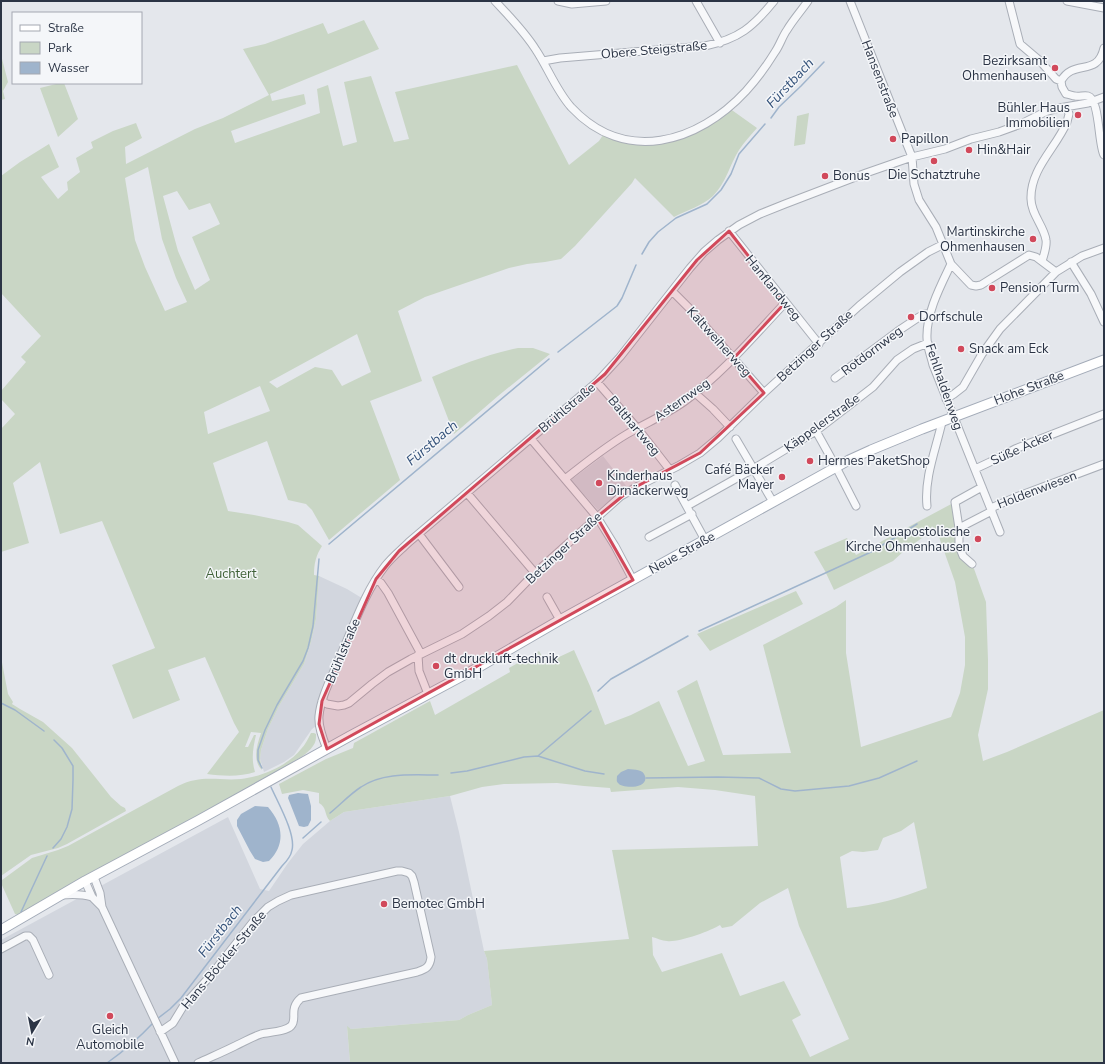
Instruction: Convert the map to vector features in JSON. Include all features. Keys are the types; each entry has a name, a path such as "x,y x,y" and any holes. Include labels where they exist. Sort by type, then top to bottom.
{"main road":[{"name":"Hohe Straße","path":"953,417 1104,360"},
{"name":"Neue Straße","path":"1,930 85,881 199,820 326,748 428,694 836,467 865,452 953,417"}],"street":[{"path":"495,1 526,36 543,60 566,101 580,115 595,126 616,136 629,140 649,141 669,139 689,132 706,123 728,108 746,91 776,51 786,32 808,1"},
{"path":"558,1 572,4 606,1"},
{"path":"696,1 720,43"},
{"name":"Obere Steigstraße","path":"543,60 706,46 720,43 742,34 774,1"},
{"name":"Hansenstraße","path":"850,1 912,157 915,191 932,220 951,264 971,285 976,286 1029,255 1033,255 1042,261"},
{"path":"1009,1 1020,44 1040,61 1054,77 1061,81"},
{"path":"1067,1 1104,8"},
{"path":"1104,48 1099,60 1093,66 1073,69 1067,73 1061,81 1062,87 1066,94 1091,97 1099,128 1101,150 1104,155"},
{"name":"Brühlstraße","path":"326,748 318,717 322,702 365,600 376,579 394,556 597,382 620,357 704,252 729,231 745,221 769,210 866,173 912,157 945,149 971,139 999,132 1021,124 1045,112 1093,102 1104,97"},
{"path":"1056,272 1042,261 1046,239 1032,208 1031,200 1035,176 1067,122 1069,114 1067,107"},
{"name":"Hanflandweg","path":"729,231 785,304 819,344"},
{"name":"Betzinger Straße","path":"322,702 338,706 349,703 388,672 480,623 507,602 535,573 620,496 686,462 700,453 888,281 928,252 942,245"},
{"path":"946,399 963,386 982,354 1000,329 1056,272 1082,256 1104,248"},
{"path":"1071,262 1091,294 1104,322"},
{"name":"Fehlhaldenweg","path":"951,264 930,314 928,323 928,343 933,365 1000,532"},
{"name":"Kaltweiherweg","path":"672,291 689,308 764,393"},
{"name":"Asternweg","path":"565,479 616,441 673,409 695,393 718,374 785,304"},
{"name":"Rotdornweg","path":"835,378 898,331 924,314 930,314"},
{"name":"Käppelerstraße","path":"687,506 753,470 816,431 873,387 897,360 913,349 928,343"},
{"name":"Balthartweg","path":"597,382 638,429 670,470"},
{"path":"695,393 730,427"},
{"name":"Süße Äcker","path":"975,468 994,461 1015,449 1104,414"},
{"path":"927,506 928,481 942,422"},
{"path":"816,431 856,506"},
{"path":"736,438 753,470 773,502"},
{"path":"531,439 597,517 615,546 633,580"},
{"name":"Holdenwiesen","path":"991,510 1016,497 1104,464"},
{"path":"675,485 705,540"},
{"path":"972,564 963,556 958,546 959,528 955,502 982,487"},
{"path":"467,493 535,573"},
{"path":"959,528 991,510"},
{"path":"649,537 692,514"},
{"path":"419,534 459,587"},
{"path":"376,579 384,587 419,655 419,671 428,694"},
{"path":"547,597 560,620"},
{"name":"Hans-Böckler-Straße","path":"159,1029 174,1024 184,1005 212,974 253,922 272,904 291,895 402,870 412,876 431,957 428,967 418,972 301,998 295,1005 293,1023 290,1027 260,1035 198,1063"},
{"path":"94,877 100,893 102,907 175,1063"},
{"path":"85,881 92,897 102,907"},
{"path":"62,895 75,894 92,897"},
{"path":"1,949 25,936 31,937 49,975"}],"highlighted area":[{"path":"729,231 785,303 734,358 764,393 700,453 630,490 597,517 633,580 327,749 319,724 322,701 376,579 399,551 605,374 697,260"}],"shaded area":[{"name":"Kinderhaus Dirnäckerweg","path":"603,456 627,487 598,510 571,480"},
{"path":"319,576 347,589 365,600 327,689 319,724 312,729 294,755 264,772 260,759 261,750 268,729 279,706 304,664 311,642 316,619"},
{"path":"450,796 487,959 492,1005 459,1020 351,1029 347,1027 350,1063 1,1063 1,940 228,817 260,889 269,891 303,844 330,821 344,812"}],"green space":[{"name":"Auchtert","path":"364,20 379,49 270,94 272,101 304,94 306,104 231,131 235,143 320,113 317,89 328,85 343,146 357,142 344,82 371,76 394,142 409,139 395,92 517,65 569,165 599,141 603,135 608,137 669,142 729,108 757,128 739,150 725,179 717,191 713,196 699,205 674,217 635,178 575,246 561,259 509,268 425,297 398,311 422,381 370,401 400,480 329,540 312,510 306,504 288,500 267,441 213,463 228,511 298,525 322,546 314,567 314,575 319,576 316,619 311,642 304,664 279,706 268,729 261,750 260,759 262,770 256,757 261,733 251,732 245,747 248,747 254,735 256,735 253,754 255,772 231,776 207,774 239,732 205,657 168,670 180,700 133,719 112,665 155,648 102,521 60,534 40,462 13,483 29,543 1,552 1,429 15,414 1,399 1,391 26,362 21,357 41,336 1,293 1,176 49,144 59,167 41,177 58,199 68,190 67,182 80,172 76,158 93,148 91,142 113,131 136,123 142,138 125,147 126,164 195,129 223,118 269,95 243,49 265,44 323,23 328,34","holes":["148,167 162,239 176,278 187,302 165,311 145,267 135,240 125,178","177,191 189,210 210,203 220,224 192,237 210,280 195,290 178,251 163,196","357,334 371,372 342,386 332,370 315,367 277,388 269,382","260,386 270,411 208,434 204,412"]},
{"path":"1,55 8,82 3,91 5,99 1,100"},
{"path":"56,84 64,84 78,119 58,137 40,88"},
{"path":"809,113 805,144 794,146 797,116"},
{"path":"518,348 533,348 550,354 454,434 432,377 475,360"},
{"path":"955,502 959,546 973,566 986,602 988,689 978,735 983,761 1104,710 1104,1063 350,1063 347,1026 351,1029 459,1020 492,1005 487,959 484,951 629,939 612,850 758,846 755,796 715,790 678,787 611,792 610,788 557,783 504,784 482,787 450,796 344,812 330,821 322,805 319,803 319,793 303,790 282,794 279,784 326,759 353,748 354,743 430,701 435,715 510,672 509,668 539,651 546,663 574,650 605,725 631,715 659,701 688,766 705,761 677,691 697,680 723,755 791,753 763,645 836,607 846,600 846,653 861,747 951,717 960,693 965,665 965,637 955,582 939,537 932,526 926,535 893,561 834,590 814,552 847,538 856,555","holes":["914,822 927,888 888,901 847,908 840,857 852,851 863,852 878,850 883,838 901,831","788,888 799,926 849,1039 810,1057 792,1020 801,1015 784,981 740,996 722,953 662,972 653,955 652,937 663,941 672,941 694,936 720,925 722,928 732,926 760,903"]},
{"path":"796,591 803,604 710,651 697,634"},
{"path":"1,657 8,694 13,702 12,704 43,722 72,748 111,797 125,808 126,811 67,844 31,855 1,876"},
{"path":"311,733 316,734 315,743 308,752 298,759 229,799 18,915 15,914 1,883 2,880 32,858 68,846 187,782 202,779 241,779 266,773 282,765 296,755 304,746"}],"water":[{"path":"628,769 642,772 645,776 643,783 634,787 620,785 617,781 617,776 621,772"},
{"path":"298,793 308,794 311,806 311,820 308,826 304,827 299,826 288,798 289,795"},
{"path":"255,806 268,807 277,820 279,827 280,841 278,848 269,861 263,862 255,859 237,826 237,820 241,814"}],"waterway":[{"name":"Fürstbach","path":"771,118 779,107 824,62"},
{"name":"Fürstbach","path":"642,254 649,242 658,232 676,218 707,204 721,190 731,174 739,154 765,124"},
{"name":"Fürstbach","path":"558,352 617,306 636,265"},
{"name":"Fürstbach","path":"329,544 549,359"},
{"path":"699,631 871,552 917,524"},
{"name":"Fürstbach","path":"262,768 258,760 258,750 265,730 277,705 303,661 308,648 313,626 319,559"},
{"path":"598,691 611,679 688,636"},
{"path":"1,703 15,710 44,731"},
{"path":"539,755 591,711"},
{"path":"53,848 61,839 67,827 72,809 73,780 73,766 62,748 54,740"},
{"path":"451,773 467,771 524,757 538,756 585,771 604,774"},
{"path":"646,778 759,778 781,789 795,791 849,786 879,778 917,761"},
{"path":"330,813 349,796 370,782 398,775 438,775"},
{"name":"Fürstbach","path":"157,1019 181,998 291,854 293,843 289,827 271,787"},
{"path":"303,838 321,822"},
{"path":"21,912 47,856"},
{"name":"Fürstbach","path":"107,1063 131,1044 153,1023"}],"place":[{"name":"Bezirksamt Ohmenhausen","path":"1055,68"},
{"name":"Bühler Haus Immobilien","path":"1078,115"},
{"name":"Papillon","path":"893,139"},
{"name":"Hin&Hair","path":"969,150"},
{"name":"Die Schatztruhe","path":"934,161"},
{"name":"Bonus","path":"825,176"},
{"name":"Martinskirche Ohmenhausen","path":"1033,239"},
{"name":"Pension Turm","path":"992,288"},
{"name":"Dorfschule","path":"911,317"},
{"name":"Snack am Eck","path":"961,349"},
{"name":"Hermes PaketShop","path":"810,461"},
{"name":"Café Bäcker Mayer","path":"782,477"},
{"name":"Kinderhaus Dirnäckerweg","path":"599,483"},
{"name":"Neuapostolische Kirche Ohmenhausen","path":"978,539"},
{"name":"dt druckluft-technik GmbH","path":"436,666"},
{"name":"Bemotec GmbH","path":"384,904"},
{"name":"Gleich Automobile","path":"110,1016"}]}
